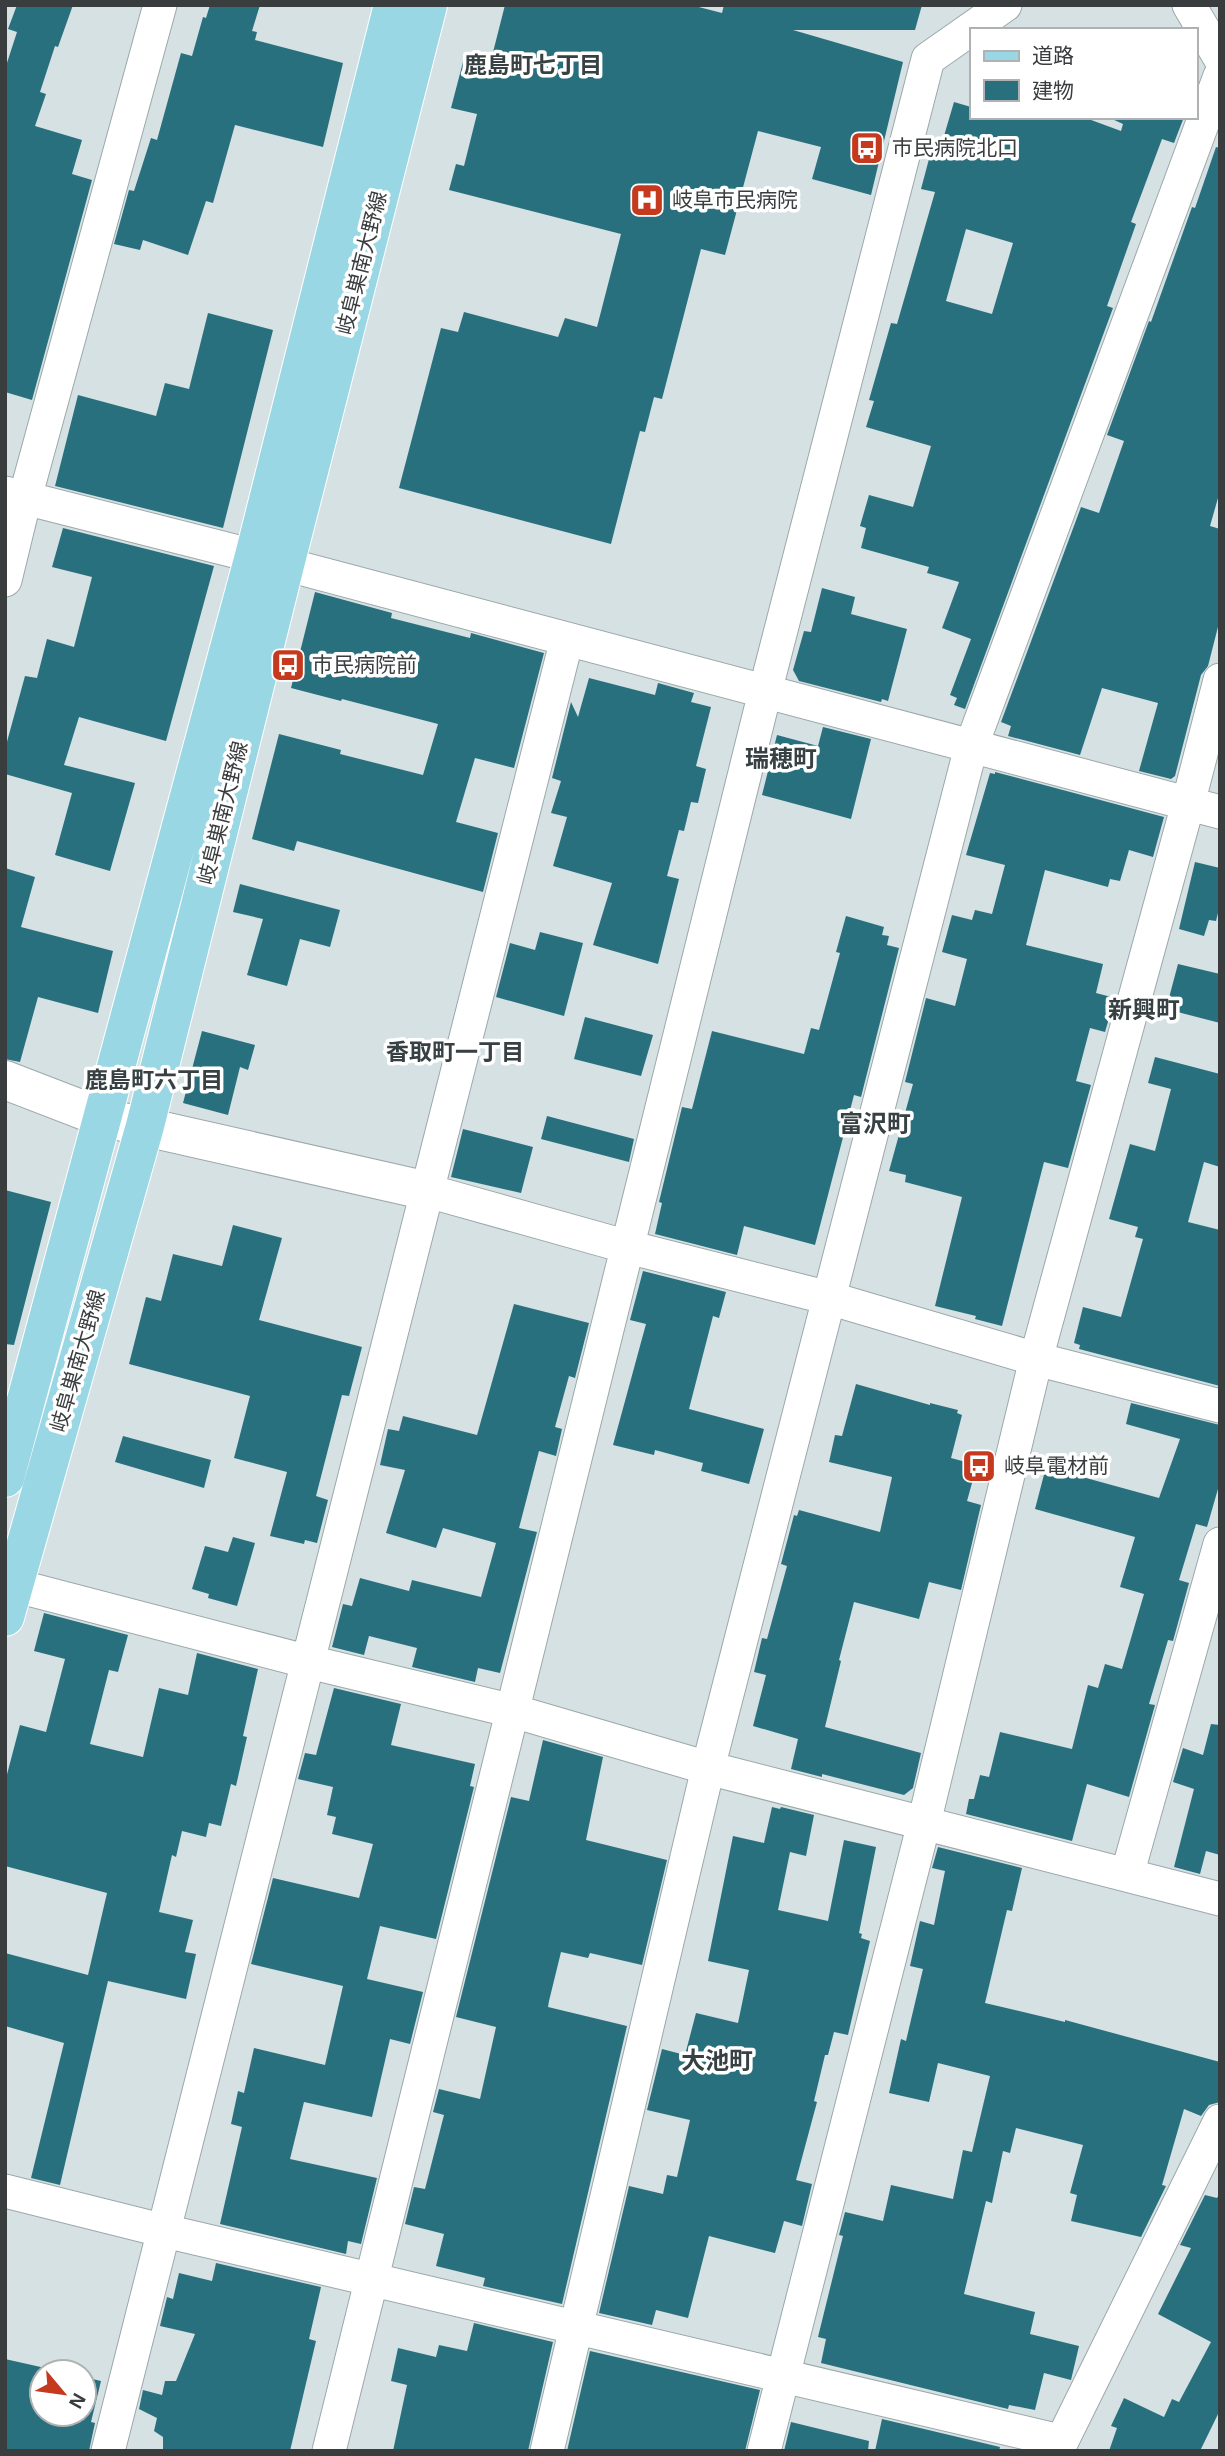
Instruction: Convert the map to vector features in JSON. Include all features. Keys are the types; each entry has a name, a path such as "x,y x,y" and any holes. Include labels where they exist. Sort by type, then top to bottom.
{"main road":[{"name":"岐阜巣南大野線","path":"9,1601 145,1126 393,5"},
{"name":"岐阜巣南大野線","path":"5,1478 102,1117 269,561 428,5"}],"street":[{"path":"5,580 15,496 160,5"},
{"path":"972,28 1005,5"},
{"path":"1189,5 1220,58"},
{"path":"329,2451 765,692 928,59 970,30"},
{"path":"547,2451 708,1768 971,747 1220,76"},
{"path":"15,496 1204,808"},
{"path":"108,2451 567,639"},
{"path":"764,2451 924,1823 1036,1359 1204,808 1220,680"},
{"path":"5,1080 102,1117 428,1191 628,1248 829,1298 1036,1359 1220,1406"},
{"path":"1127,1875 1220,1544"},
{"path":"9,1601 309,1662 513,1711 708,1768 1220,1899"},
{"path":"5,2190 165,2231 781,2376 1059,2446 1220,2121"}],"building":[{"path":"17,5 73,5 58,47 55,46 40,92 46,94 35,126 82,140 72,174 92,180 32,400 5,392 5,69 17,32 8,29"},
{"path":"210,5 260,5 252,31 257,32 255,40 343,63 323,147 235,125 213,203 206,201 188,255 143,240 140,250 114,244 129,190 134,191 151,138 157,140 181,53 192,56 203,17 206,18"},
{"path":"505,5 691,5 722,13 724,5 922,5 915,30 793,30 903,62 871,195 812,179 821,147 758,131 725,255 701,249 662,399 654,397 645,432 640,431 611,544 399,488 441,328 458,332 464,312 558,337 565,318 597,327 621,234 449,190 456,164 464,166 477,114 451,108 463,62 489,68"},
{"path":"954,102 970,107 970,119 1088,119 1121,131 1123,124 1112,119 1183,119 1174,143 1162,139 1131,222 1136,224 1107,306 1113,308 965,709 954,705 957,698 950,695 971,639 942,628 959,582 927,573 929,567 861,548 866,528 860,526 869,495 913,507 931,446 866,427 874,401 869,400 891,323 897,324 935,192 921,189 933,144 941,146","holes":["966,229 1013,243 992,314 946,301"]},
{"path":"1216,147 1220,148 1220,491 1210,526 1220,529 1220,619 1208,666 1201,675 1175,776 1171,779 1139,771 1158,703 1102,688 1080,755 1008,736 1011,726 1001,722 1081,507 1099,513 1124,441 1107,435"},
{"path":"208,313 273,330 223,528 55,486 78,395 156,416 165,383 189,389"},
{"path":"63,528 214,566 166,741 79,717 64,765 135,783 110,871 55,855 72,793 5,774 5,749 25,676 37,678 47,639 74,647 92,577 52,567"},
{"path":"822,588 855,597 851,614 907,629 888,701 882,699 881,702 799,681 793,670 804,631 811,632"},
{"path":"315,592 392,613 391,618 470,638 471,633 544,653 514,768 475,758 456,822 498,833 483,892 297,841 294,851 252,839 279,734 341,750 340,754 423,775 438,724 291,688"},
{"path":"589,678 655,695 658,683 694,693 691,702 711,707 696,766 706,769 698,803 691,802 684,831 679,830 667,876 679,879 658,964 593,945 612,883 553,866 567,817 551,813 561,781 552,778 571,702 578,717"},
{"path":"823,727 871,739 851,819 762,795 777,735 818,746"},
{"path":"995,772 1164,817 1153,857 1129,850 1120,881 1110,879 1108,887 1045,870 1026,945 1103,964 1096,993 1115,998 1105,1032 1090,1028 1076,1081 1091,1085 1068,1168 1044,1162 1002,1326 975,1319 976,1316 935,1306 962,1197 905,1182 906,1175 889,1171 913,1084 905,1082 926,998 955,1006 967,959 942,952 952,915 972,920 975,910 992,914 1005,865 966,855 990,773"},
{"path":"1195,862 1220,868 1220,905 1216,921 1209,920 1204,936 1179,929"},
{"path":"5,868 35,877 21,927 113,951 98,1013 38,997 20,1062 5,1059"},
{"path":"240,884 340,910 330,947 300,939 287,986 247,975 263,919 233,912"},
{"path":"846,916 884,927 882,935 889,936 887,945 899,948 861,1097 854,1095 815,1245 744,1226 737,1255 655,1234 662,1203 659,1202 682,1107 692,1109 712,1031 804,1054 811,1028 819,1030 840,953 836,952"},
{"path":"540,932 583,943 564,1016 496,997 510,943 535,950"},
{"path":"1178,964 1220,974 1220,1023 1166,1009"},
{"path":"585,1017 653,1035 641,1076 574,1059"},
{"path":"202,1031 255,1045 248,1070 240,1067 228,1115 183,1103"},
{"path":"1155,1057 1220,1074 1220,1167 1204,1162 1188,1222 1220,1230 1220,1386 1079,1349 1080,1345 1074,1343 1083,1307 1121,1317 1143,1239 1135,1237 1138,1227 1109,1219 1130,1144 1155,1151 1171,1089 1148,1083"},
{"path":"547,1116 634,1139 629,1162 541,1139"},
{"path":"463,1129 533,1147 521,1193 451,1177"},
{"path":"5,1190 51,1202 14,1345 5,1344"},
{"path":"233,1225 282,1238 259,1320 362,1347 349,1396 342,1395 316,1496 328,1500 317,1543 305,1540 304,1544 270,1536 287,1472 234,1458 250,1396 129,1364 146,1297 161,1301 173,1254 222,1266"},
{"path":"643,1271 726,1292 719,1318 713,1316 689,1409 764,1429 749,1484 701,1471 703,1463 655,1450 654,1455 613,1445 646,1324 630,1320"},
{"path":"514,1304 589,1323 575,1378 569,1376 555,1427 562,1429 556,1456 539,1451 519,1528 537,1532 500,1673 478,1668 475,1682 412,1667 417,1648 369,1636 364,1655 332,1647 343,1604 352,1606 360,1578 409,1591 412,1580 481,1597 496,1543 443,1528 436,1548 386,1533 405,1470 380,1465 388,1429 399,1431 403,1416 477,1435"},
{"path":"856,1384 958,1410 957,1413 962,1415 951,1458 977,1465 967,1501 981,1505 961,1590 929,1582 919,1619 854,1602 839,1660 841,1661 825,1727 921,1753 913,1788 904,1795 791,1769 798,1739 753,1726 766,1675 754,1672 762,1638 767,1639 787,1566 781,1564 794,1515 797,1516 799,1510 880,1532 892,1477 829,1462 835,1435 842,1436"},
{"path":"1131,1403 1220,1425 1220,1482 1207,1527 1196,1524 1179,1580 1189,1583 1173,1641 1168,1640 1149,1704 1155,1705 1129,1797 1087,1784 1072,1841 966,1814 969,1799 974,1799 980,1775 989,1777 1000,1732 1072,1749 1088,1685 1098,1688 1105,1664 1122,1669 1144,1594 1120,1587 1135,1537 1035,1509 1046,1467 1159,1498 1180,1439 1126,1424"},
{"path":"123,1436 211,1460 204,1488 115,1462"},
{"path":"233,1537 255,1543 237,1606 208,1598 209,1594 192,1589 205,1546 228,1552"},
{"path":"44,1613 128,1635 118,1672 109,1670 90,1744 143,1757 159,1688 188,1695 197,1653 258,1669 243,1736 247,1737 236,1786 231,1784 221,1826 209,1823 206,1837 182,1831 176,1857 172,1855 159,1912 193,1920 185,1952 196,1954 186,1999 108,1981 60,2185 31,2178 64,2043 5,2026 5,1953 88,1975 107,1893 5,1866 5,1782 20,1725 46,1732 65,1659 34,1651"},
{"path":"334,1688 401,1704 391,1745 475,1764 470,1786 474,1787 436,1939 380,1926 367,1979 423,1992 410,2044 390,2039 372,2117 304,2102 290,2159 377,2178 361,2244 348,2241 346,2254 220,2224 242,2127 231,2124 238,2091 244,2093 254,2048 325,2065 343,1986 251,1964 273,1878 359,1898 373,1844 332,1834 336,1817 327,1815 333,1787 298,1779 305,1753 316,1755"},
{"path":"1211,1724 1220,1725 1220,1855 1206,1851 1200,1874 1174,1867 1194,1789 1173,1782 1183,1748 1203,1755"},
{"path":"543,1740 603,1757 586,1840 667,1860 642,1965 590,1953 588,1958 561,1952 549,2001 548,2007 627,2026 562,2304 483,2286 485,2278 436,2266 444,2234 405,2224 414,2187 425,2189 444,2115 433,2112 439,2089 480,2099 496,2027 456,2017 511,1797 529,1801"},
{"path":"772,1807 814,1815 806,1856 790,1852 778,1910 828,1921 844,1840 876,1847 859,1933 862,1934 861,1938 870,1941 848,2035 834,2032 828,2055 825,2055 814,2101 817,2102 796,2180 812,2184 802,2226 784,2221 775,2253 709,2236 688,2318 656,2310 652,2325 599,2313 629,2186 663,2194 667,2175 677,2177 690,2120 647,2110 662,2049 685,2055 696,2013 738,2023 749,1970 708,1961 733,1836 764,1843"},
{"path":"938,1847 1022,1868 1012,1911 1007,1910 985,2003 1065,2020 1220,2062 1220,2102 1209,2105 1201,2116 1184,2109 1162,2185 1166,2186 1141,2237 1071,2221 1077,2195 1070,2193 1083,2145 1016,2128 1010,2153 1003,2151 992,2203 986,2201 964,2294 1035,2312 1030,2334 1079,2346 1071,2380 1044,2373 1035,2410 1009,2405 1008,2409 821,2363 826,2339 818,2337 843,2236 839,2235 845,2212 883,2221 891,2185 953,2199 963,2150 972,2152 990,2076 938,2063 929,2102 889,2093 901,2039 906,2041 923,1969 910,1966 920,1921 934,1925 945,1871 932,1868"},
{"path":"1220,2193 1220,2410 1200,2451 1109,2451 1117,2428 1111,2426 1124,2398 1164,2417 1172,2399 1179,2402 1211,2342 1158,2314 1191,2248 1180,2245 1205,2195 1217,2198"},
{"path":"216,2263 321,2287 309,2339 316,2341 290,2451 163,2451 163,2437 154,2431 157,2418 139,2409 143,2390 162,2395 165,2381 176,2381 195,2334 160,2326 167,2297 173,2299 179,2273 212,2281"},
{"path":"474,2323 553,2342 528,2451 393,2451 407,2385 391,2381 398,2348 436,2357 439,2345 467,2351"},
{"path":"590,2351 760,2390 745,2451 567,2451"},
{"path":"5,2359 28,2364 28,2428 94,2428 89,2451 5,2451"},
{"path":"882,2419 1000,2447 999,2451 875,2451"},
{"path":"791,2422 869,2441 868,2451 784,2451"}],"place":[{"name":"市民病院北口","path":"867,148"},
{"name":"岐阜市民病院","path":"647,200"},
{"name":"市民病院前","path":"288,665"},
{"name":"岐阜電材前","path":"979,1466"}],"district":[{"name":"鹿島町七丁目","path":"533,65"},
{"name":"瑞穂町","path":"781,759"},
{"name":"新興町","path":"1144,1010"},
{"name":"香取町一丁目","path":"455,1052"},
{"name":"鹿島町六丁目","path":"154,1080"},
{"name":"富沢町","path":"875,1124"},
{"name":"大池町","path":"717,2061"}]}
